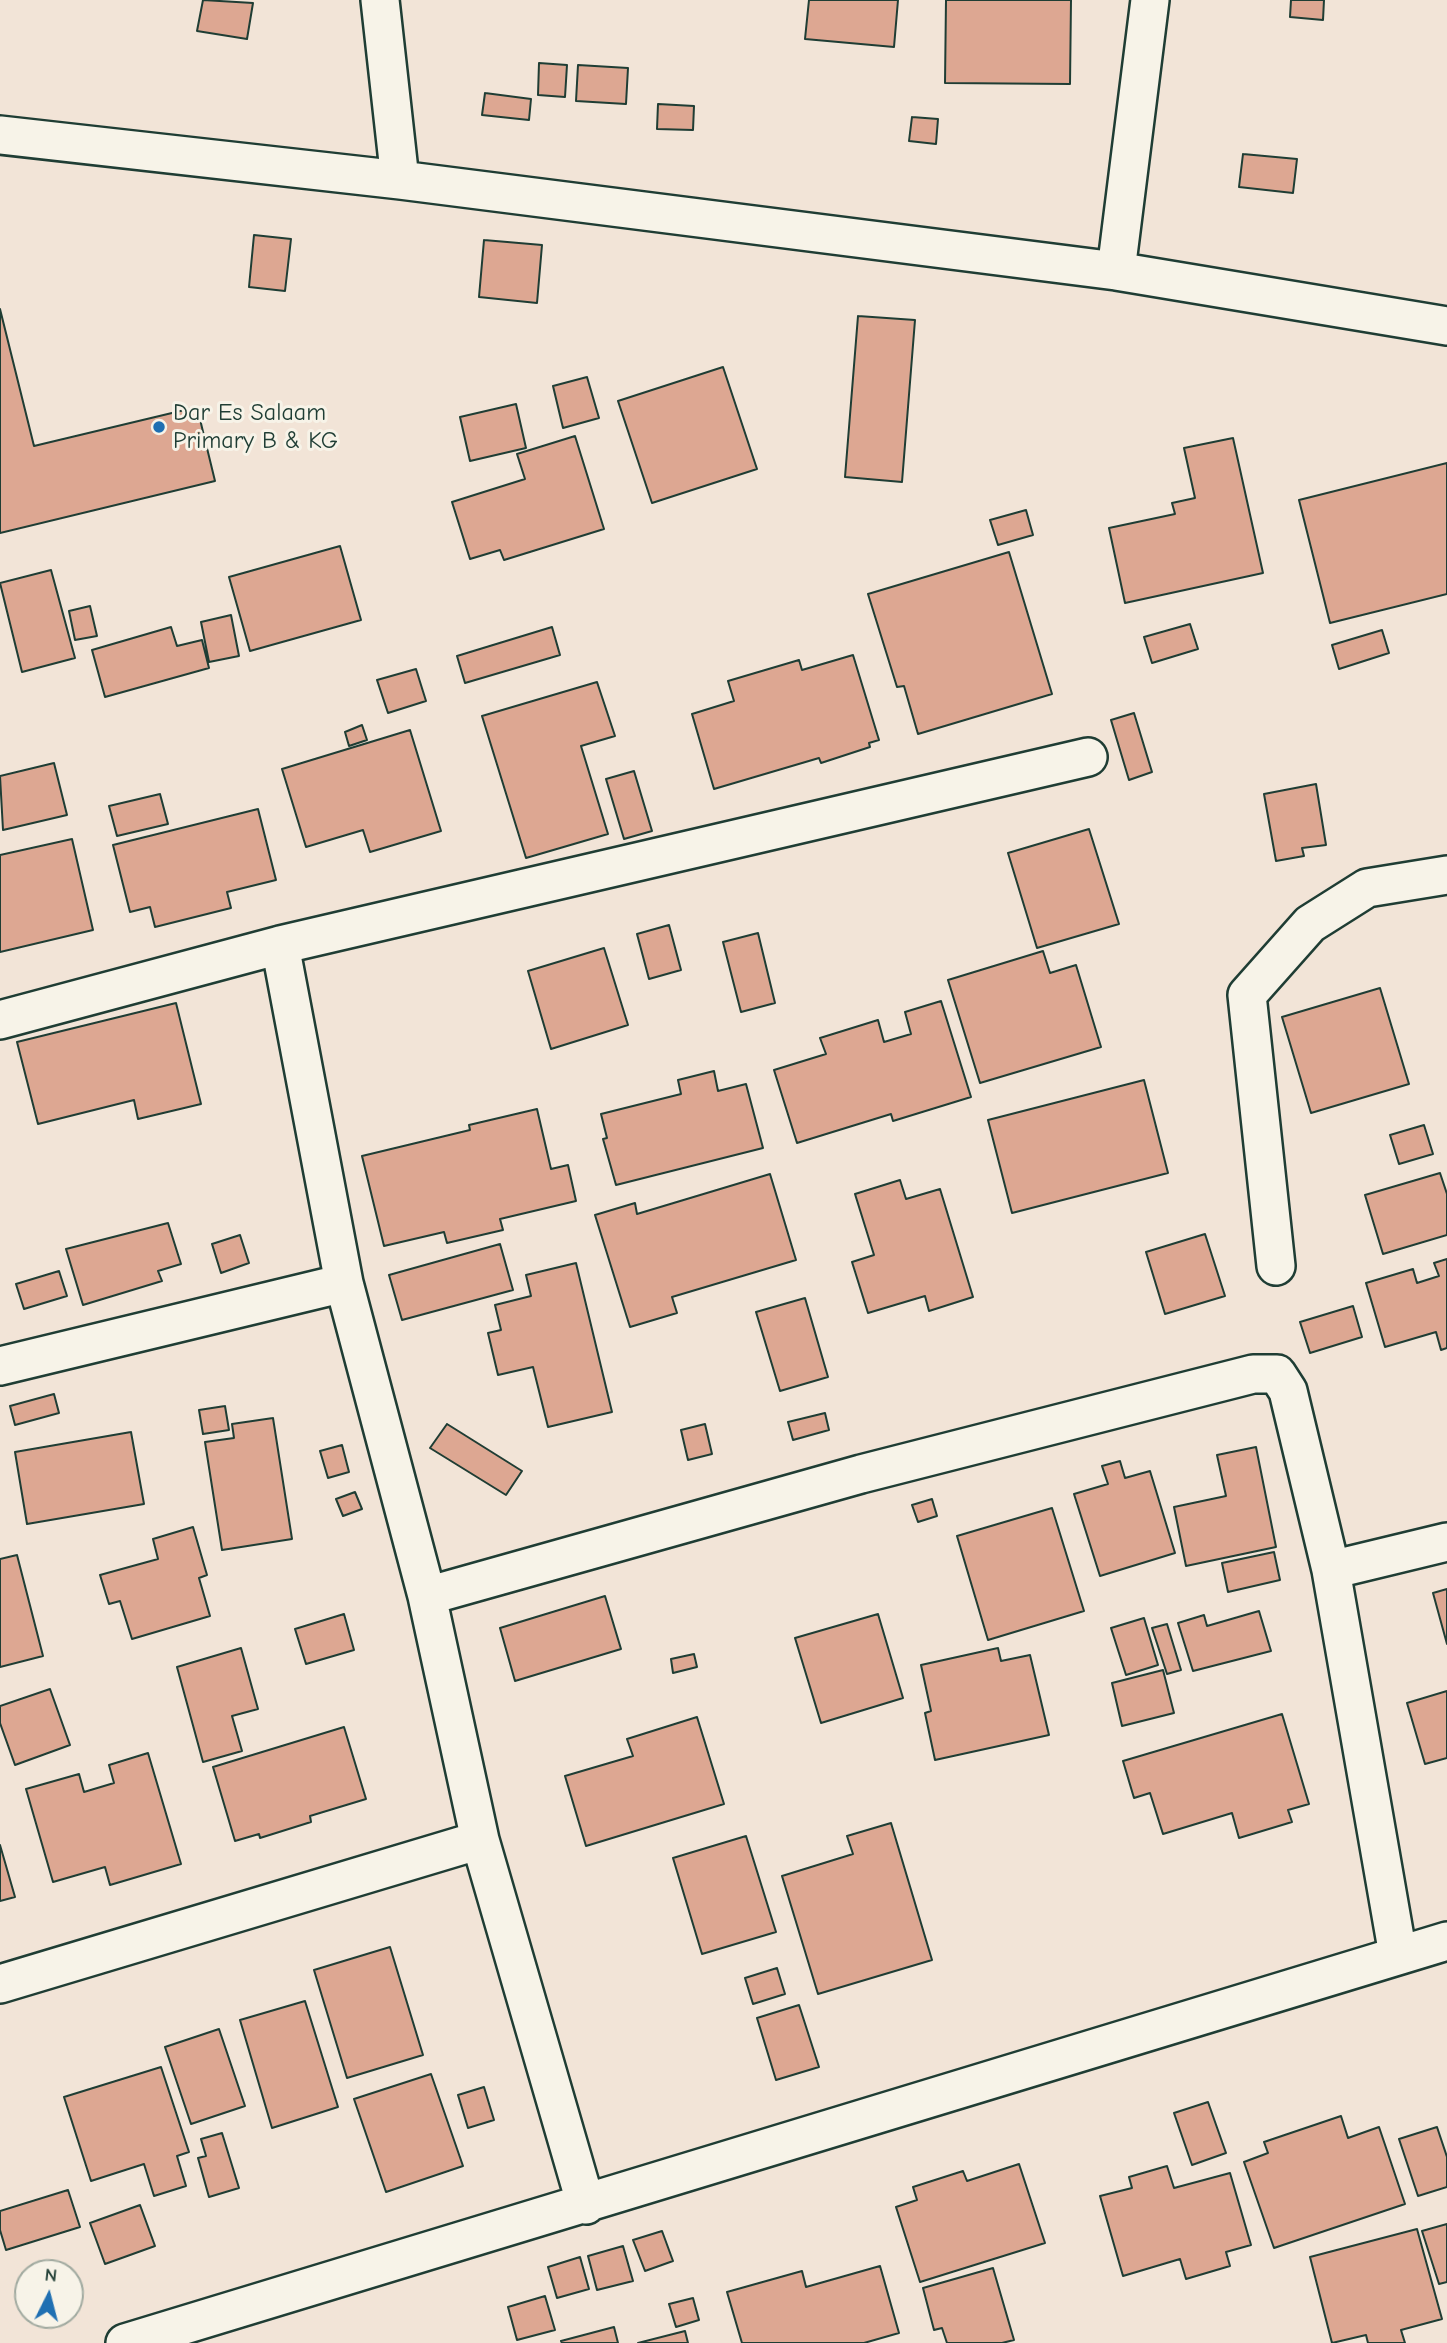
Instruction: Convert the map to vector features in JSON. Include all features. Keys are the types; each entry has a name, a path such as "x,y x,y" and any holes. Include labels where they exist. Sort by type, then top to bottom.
{"street":[{"path":"380,0 400,180"},
{"path":"1116,271 1150,0"},
{"path":"0,135 400,180 1116,271 1447,326"},
{"path":"0,1020 281,945 1088,757"},
{"path":"1276,1266 1247,995 1310,924 1367,888 1447,875"},
{"path":"281,945 344,1283 427,1596 480,1840 586,2205"},
{"path":"0,1366 344,1283"},
{"path":"427,1596 861,1474 1253,1374 1277,1374 1288,1391 1331,1570 1398,1955"},
{"path":"1331,1570 1447,1542"},
{"path":"0,1984 480,1840"},
{"path":"125,2343 1447,1941"}],"building":[{"path":"203,0 253,3 247,39 197,31"},
{"path":"809,0 898,0 894,47 805,39"},
{"path":"946,0 1071,0 1070,84 945,83"},
{"path":"1291,0 1324,0 1323,20 1290,17"},
{"path":"539,63 567,65 565,97 538,95"},
{"path":"578,65 628,68 626,104 576,101"},
{"path":"485,93 531,99 529,120 482,115"},
{"path":"658,104 694,106 693,130 657,129"},
{"path":"912,117 938,119 936,144 909,141"},
{"path":"1243,154 1297,159 1293,193 1239,187"},
{"path":"254,235 291,239 285,291 249,287"},
{"path":"484,240 542,245 537,303 479,297"},
{"name":"Dar Es Salaam Primary B & KG","path":"0,309 34,446 197,407 215,481 0,533"},
{"path":"858,316 915,320 902,482 845,477"},
{"path":"723,367 757,469 652,503 618,401"},
{"path":"587,377 599,418 563,428 553,386"},
{"path":"516,404 526,448 470,461 460,417"},
{"path":"575,436 604,529 504,560 500,550 470,559 452,502 525,479 517,454"},
{"path":"1233,438 1263,573 1125,603 1109,528 1175,514 1172,503 1195,498 1184,448"},
{"path":"1447,463 1447,594 1330,623 1299,500"},
{"path":"1026,510 1033,535 998,545 990,520"},
{"path":"340,546 361,620 250,651 229,577"},
{"path":"1009,552 1052,694 918,734 904,686 897,687 868,594"},
{"path":"51,570 75,658 22,672 0,583"},
{"path":"90,606 97,636 75,640 69,611"},
{"path":"231,615 239,656 209,662 201,622"},
{"path":"1190,624 1198,649 1152,663 1144,637"},
{"path":"171,627 177,646 202,640 209,668 105,697 92,650"},
{"path":"552,627 560,655 465,683 457,656"},
{"path":"1382,630 1389,653 1339,669 1332,645"},
{"path":"853,655 879,740 869,743 870,747 821,763 819,758 714,789 692,714 734,701 728,681 799,660 802,670"},
{"path":"416,669 426,701 388,713 377,680"},
{"path":"597,682 615,736 581,746 608,834 526,858 482,716"},
{"path":"1134,713 1152,772 1129,780 1111,720"},
{"path":"362,725 367,740 349,746 345,732"},
{"path":"410,730 441,831 370,852 363,830 306,847 282,769"},
{"path":"54,763 67,815 3,830 0,776"},
{"path":"634,771 652,831 624,839 606,779"},
{"path":"1316,784 1326,845 1302,848 1304,856 1276,861 1264,794"},
{"path":"160,794 168,824 117,836 109,806"},
{"path":"258,809 276,880 227,892 231,908 155,927 150,907 130,912 113,845"},
{"path":"1089,829 1119,924 1037,948 1008,853"},
{"path":"72,839 93,930 0,952 0,855"},
{"path":"669,925 681,970 649,979 637,934"},
{"path":"758,933 775,1003 741,1012 723,942"},
{"path":"604,948 628,1025 551,1049 528,971"},
{"path":"1043,951 1050,973 1076,965 1101,1047 980,1083 948,980"},
{"path":"1380,988 1409,1084 1311,1113 1282,1017"},
{"path":"941,1001 971,1097 893,1121 891,1114 797,1143 774,1070 826,1054 820,1038 878,1020 884,1042 911,1034 905,1012"},
{"path":"176,1003 201,1104 138,1119 134,1100 38,1124 17,1042"},
{"path":"714,1071 718,1091 746,1084 763,1148 616,1185 603,1139 607,1138 601,1114 681,1094 678,1080"},
{"path":"1144,1080 1168,1173 1012,1213 988,1120"},
{"path":"537,1109 551,1169 568,1165 576,1201 500,1219 503,1230 447,1243 444,1232 384,1246 362,1156 470,1130 469,1125"},
{"path":"1424,1125 1433,1154 1399,1164 1390,1135"},
{"path":"1440,1173 1447,1194 1447,1235 1383,1254 1365,1195"},
{"path":"770,1174 796,1260 672,1297 677,1313 630,1327 595,1215 635,1203 637,1214"},
{"path":"900,1180 906,1199 940,1189 973,1297 929,1311 925,1296 868,1313 852,1262 874,1255 855,1194"},
{"path":"168,1223 181,1264 158,1271 162,1281 83,1305 66,1249"},
{"path":"1205,1234 1225,1296 1165,1314 1146,1252"},
{"path":"240,1235 249,1263 221,1273 212,1244"},
{"path":"500,1244 513,1290 402,1320 389,1275"},
{"path":"1447,1259 1447,1348 1441,1350 1436,1332 1385,1347 1366,1283 1413,1269 1417,1283 1439,1276 1434,1263"},
{"path":"576,1263 612,1412 548,1427 533,1367 498,1375 488,1333 501,1330 495,1305 531,1296 526,1275"},
{"path":"59,1271 67,1296 24,1309 16,1284"},
{"path":"805,1298 828,1377 780,1391 756,1312"},
{"path":"1353,1306 1362,1337 1310,1353 1300,1322"},
{"path":"54,1394 59,1413 15,1425 10,1406"},
{"path":"225,1406 229,1430 203,1434 199,1410"},
{"path":"825,1413 829,1430 793,1440 788,1422"},
{"path":"273,1418 292,1539 222,1550 205,1442 234,1438 232,1424"},
{"path":"447,1424 522,1471 506,1495 430,1448"},
{"path":"705,1424 712,1454 688,1460 681,1430"},
{"path":"131,1432 144,1504 27,1524 15,1452"},
{"path":"342,1445 349,1472 328,1478 320,1451"},
{"path":"1256,1447 1276,1547 1186,1566 1174,1507 1226,1496 1217,1455"},
{"path":"1120,1461 1125,1478 1150,1471 1175,1553 1100,1576 1074,1494 1108,1484 1102,1466"},
{"path":"355,1492 362,1509 343,1516 336,1499"},
{"path":"932,1499 937,1516 918,1522 912,1505"},
{"path":"1052,1508 1084,1611 988,1640 957,1536"},
{"path":"193,1527 207,1575 199,1578 210,1616 132,1639 120,1601 109,1604 100,1575 158,1559 153,1539"},
{"path":"1274,1552 1280,1580 1228,1592 1222,1563"},
{"path":"17,1555 43,1656 0,1667 0,1559"},
{"path":"1447,1589 1447,1644 1433,1593"},
{"path":"605,1596 621,1649 515,1681 500,1628"},
{"path":"1259,1611 1271,1651 1193,1671 1178,1623 1204,1615 1207,1626"},
{"path":"344,1614 354,1650 306,1664 295,1629"},
{"path":"878,1614 903,1698 821,1723 795,1638"},
{"path":"1144,1618 1158,1665 1126,1675 1111,1628"},
{"path":"1167,1624 1181,1670 1167,1674 1152,1628"},
{"path":"241,1648 258,1709 232,1716 242,1751 203,1762 177,1667"},
{"path":"998,1648 1001,1661 1030,1655 1049,1735 935,1760 925,1713 931,1711 921,1665"},
{"path":"694,1654 697,1667 673,1673 671,1659"},
{"path":"1163,1670 1174,1713 1122,1726 1112,1683"},
{"path":"50,1689 70,1745 15,1765 0,1723 0,1706"},
{"path":"1447,1691 1447,1758 1425,1764 1407,1703"},
{"path":"1282,1714 1309,1804 1288,1810 1292,1822 1239,1838 1232,1813 1163,1834 1150,1793 1134,1798 1123,1761"},
{"path":"697,1717 724,1804 586,1846 565,1776 633,1756 627,1739"},
{"path":"344,1727 366,1799 310,1816 311,1822 260,1838 259,1834 235,1841 213,1767"},
{"path":"148,1753 181,1864 110,1885 105,1867 53,1882 26,1789 79,1774 84,1792 114,1783 109,1765"},
{"path":"891,1823 932,1960 818,1994 782,1876 853,1854 847,1836"},
{"path":"746,1836 776,1932 702,1954 673,1858"},
{"path":"0,1845 15,1897 0,1901"},
{"path":"390,1947 423,2055 347,2078 314,1970"},
{"path":"777,1968 785,1994 753,2004 745,1978"},
{"path":"305,2001 338,2107 272,2128 240,2020"},
{"path":"799,2005 819,2067 776,2080 757,2018"},
{"path":"219,2029 245,2106 191,2124 165,2047"},
{"path":"161,2067 189,2152 177,2156 186,2186 154,2196 144,2164 91,2181 64,2097"},
{"path":"431,2074 463,2166 386,2192 354,2099"},
{"path":"484,2087 494,2120 468,2128 458,2095"},
{"path":"1208,2102 1226,2153 1192,2165 1174,2113"},
{"path":"1341,2116 1348,2138 1379,2127 1405,2204 1274,2248 1244,2162 1268,2153 1264,2142"},
{"path":"1437,2127 1447,2157 1447,2187 1418,2196 1399,2139"},
{"path":"222,2133 239,2188 209,2197 198,2158 206,2156 201,2139"},
{"path":"1019,2164 1045,2243 920,2282 896,2207 917,2200 913,2187 963,2171 967,2181"},
{"path":"1167,2166 1174,2188 1230,2173 1251,2245 1226,2252 1230,2266 1186,2279 1180,2259 1123,2276 1100,2196 1132,2188 1129,2177"},
{"path":"68,2190 80,2227 6,2250 0,2230 0,2211"},
{"path":"140,2205 155,2246 105,2264 90,2223"},
{"path":"1447,2224 1447,2282 1439,2284 1422,2231"},
{"path":"1417,2229 1442,2319 1401,2330 1405,2343 1368,2343 1366,2335 1332,2343 1310,2257"},
{"path":"662,2231 673,2261 645,2271 633,2240"},
{"path":"623,2246 633,2281 597,2290 588,2256"},
{"path":"580,2257 589,2289 557,2298 548,2267"},
{"path":"880,2266 899,2333 864,2343 742,2343 727,2292 802,2271 806,2287"},
{"path":"993,2268 1014,2340 1002,2343 947,2343 942,2328 934,2330 923,2288"},
{"path":"545,2296 555,2330 517,2340 508,2307"},
{"path":"693,2298 699,2320 676,2327 669,2304"},
{"path":"614,2327 618,2343 561,2341"},
{"path":"685,2331 688,2343 638,2343"}],"place":[{"name":"Dar Es Salaam Primary B & KG","path":"159,427"}]}
